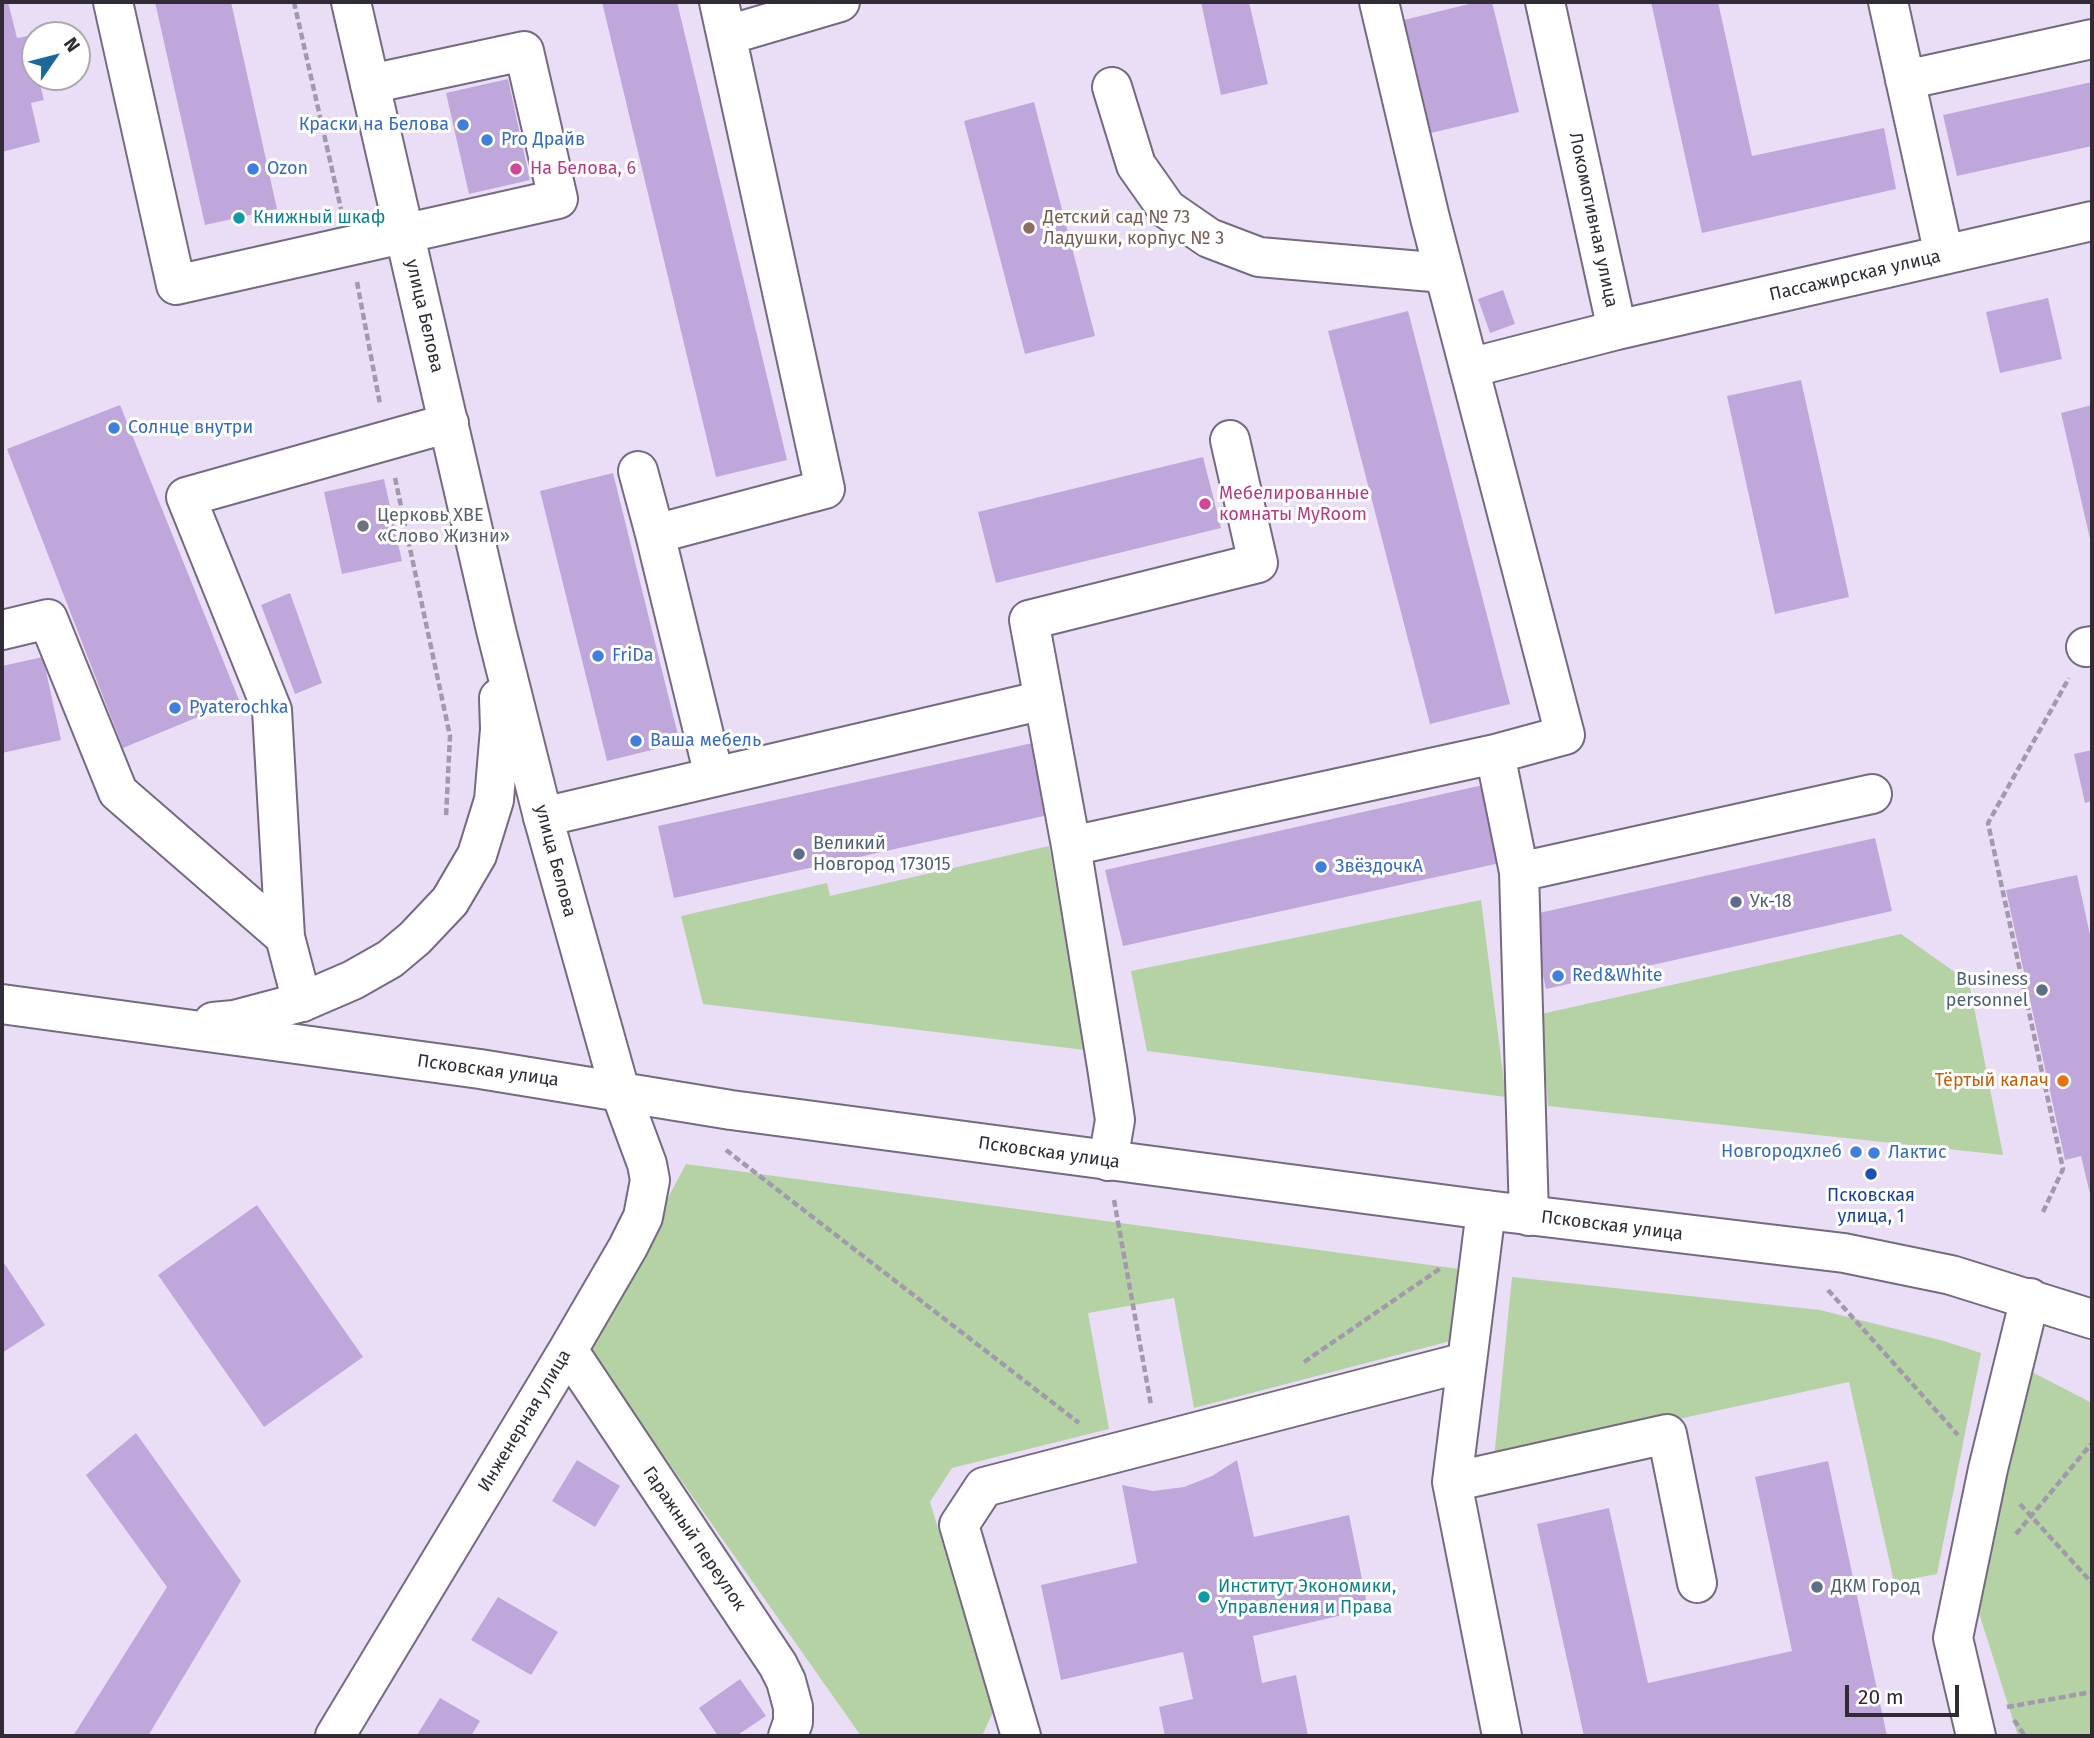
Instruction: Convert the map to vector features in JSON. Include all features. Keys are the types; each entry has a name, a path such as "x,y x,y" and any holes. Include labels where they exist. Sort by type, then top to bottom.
{"main road":[{"path":"113,2 176,285 558,199 524,51 370,84"},
{"name":"улица Белова","path":"351,2 496,630 543,817 620,1091"},
{"path":"655,534 825,489 723,18 840,2"},
{"path":"1071,846 1495,754 1565,735 1444,273 1379,2"},
{"name":"Локомотивная улица","path":"1469,368 1617,330 1545,2"},
{"path":"1888,2 1944,255"},
{"path":"1905,80 2092,39"},
{"path":"1112,88 1136,165 1167,209 1209,237 1259,257 1444,273"},
{"name":"Пассажирская улица","path":"1617,330 2092,221"},
{"path":"302,1002 285,937 272,710 186,496 449,424"},
{"path":"1108,1161 1115,1120 1071,846 1029,620 1258,563 1230,440"},
{"path":"638,471 714,776"},
{"path":"2,630 47,619 118,792 285,937"},
{"name":"улица Белова","path":"173,1026 234,1020 302,1002 353,979 390,959 450,901 477,855 494,800 500,729 496,630"},
{"path":"543,817 1044,700"},
{"path":"1495,754 1518,872 1529,1216"},
{"path":"1518,872 1872,794"},
{"name":"Псковская улица","path":"2,1004 173,1026 620,1091 731,1110 1108,1161 1529,1216 1844,1253 1951,1275 2092,1319"},
{"name":"Инженерная улица","path":"335,1736 568,1350 643,1217 650,1180 647,1164 620,1091"},
{"path":"1486,1210 1451,1482 1502,1736"},
{"path":"1976,1736 1953,1638 1988,1469 2030,1298"},
{"name":"Гаражный переулок","path":"568,1350 778,1665 786,1681 793,1707 793,1721 788,1736"},
{"path":"1021,1736 958,1525 984,1488 1466,1362"},
{"path":"1451,1482 1667,1433 1697,1583"}],"path":[{"path":"414,573 450,736 445,829"},
{"path":"2043,1212 2063,1169 1988,823 2089,646"},
{"path":"723,1148 1118,1454"},
{"path":"1114,1199 1158,1443"},
{"path":"1303,1363 1450,1262"},
{"path":"2014,1536 2092,1443"},
{"path":"2005,1707 2092,1692"},
{"path":"2003,1695 2005,1707 2025,1736"}],"green space":[{"path":"1049,846 1085,1050 703,1004 681,916 827,883 830,896"},
{"path":"1481,900 1506,1097 1147,1051 1131,971"},
{"path":"1901,934 1969,982 2003,1155 1548,1106 1541,1014"},
{"path":"686,1164 1474,1271 1466,1337 1194,1408 1174,1298 1088,1313 1109,1429 952,1468 930,1502 993,1712 982,1736 861,1736 588,1348"},
{"path":"1512,1277 1820,1310 1981,1353 1937,1574 1894,1582 1849,1382 1494,1459"},
{"path":"2028,1370 2092,1403 2092,1736 2018,1736 1978,1610"}],"building":[{"path":"2,2 8,2 17,38 21,37 21,91 42,91 44,100 31,103 40,142 2,152"},
{"path":"155,2 231,2 277,209 205,225"},
{"path":"602,2 677,2 787,460 716,477"},
{"path":"1201,2 1249,2 1268,84 1221,95"},
{"path":"1477,2 1492,2 1519,112 1431,133 1404,20"},
{"path":"1651,2 1718,2 1752,156 1884,128 1896,189 1702,233"},
{"path":"508,79 530,180 469,194 446,93"},
{"path":"2092,82 2092,146 1957,176 1943,115"},
{"name":"Детский сад № 73 Ладушки, корпус № 3","path":"1034,102 1095,336 1025,354 964,121"},
{"path":"1503,290 1515,324 1490,333 1478,299"},
{"path":"2048,298 2062,359 2000,373 1986,312"},
{"path":"1408,311 1510,704 1430,724 1328,331"},
{"path":"1801,380 1849,597 1775,614 1727,396"},
{"path":"120,405 239,700 123,748 7,449"},
{"path":"2092,405 2092,543 2091,543 2061,413"},
{"path":"1203,457 1221,528 996,583 978,512"},
{"path":"613,473 680,743 607,761 540,491"},
{"name":"Церковь ХВЕ «Слово Жизни»","path":"384,479 402,561 342,574 324,492"},
{"path":"290,593 322,683 295,694 261,605"},
{"path":"43,657 61,740 2,753 2,666"},
{"path":"1046,740 1062,812 674,898 658,826"},
{"path":"2092,750 2092,801 2085,803 2074,754"},
{"path":"1483,785 1500,863 1123,946 1105,870"},
{"path":"1875,838 1892,911 1546,989 1530,915"},
{"path":"2077,875 2092,944 2091,1198 2081,1156 2065,1160 2006,890"},
{"path":"257,1205 363,1357 264,1427 158,1275"},
{"path":"2,1260 45,1325 2,1353"},
{"path":"136,1433 241,1581 148,1736 73,1736 167,1587 86,1475"},
{"path":"577,1460 620,1486 595,1527 552,1501"},
{"name":"Институт Экономики, Управления и Права","path":"1237,1460 1254,1537 1349,1515 1368,1609 1253,1636 1262,1683 1296,1675 1308,1736 1165,1736 1159,1707 1193,1699 1183,1652 1061,1680 1041,1585 1137,1563 1122,1485 1153,1491 1184,1487 1212,1476"},
{"name":"ДКМ Город","path":"1828,1461 1887,1736 1584,1736 1537,1524 1609,1508 1648,1683 1792,1651 1755,1477"},
{"path":"498,1597 558,1632 531,1675 471,1640"},
{"path":"740,1679 766,1716 736,1736 718,1736 699,1708"},
{"path":"440,1698 480,1721 471,1736 417,1735"}],"place":[{"name":"Краски на Белова","path":"463,125"},
{"name":"Pro Драйв","path":"487,140"},
{"name":"Ozon","path":"253,169"},
{"name":"На Белова, 6","path":"516,169"},
{"name":"Книжный шкаф","path":"239,218"},
{"name":"Детский сад № 73 Ладушки, корпус № 3","path":"1029,228"},
{"name":"Солнце внутри","path":"114,428"},
{"name":"Мебелированные комнаты MyRoom","path":"1205,504"},
{"name":"Церковь ХВЕ «Слово Жизни»","path":"363,526"},
{"name":"FriDa","path":"598,656"},
{"name":"Pyaterochka","path":"175,708"},
{"name":"Ваша мебель","path":"636,741"},
{"name":"Великий Новгород 173015","path":"799,854"},
{"name":"ЗвёздочкА","path":"1321,867"},
{"name":"Ук-18","path":"1736,902"},
{"name":"Red&White","path":"1558,976"},
{"name":"Business personnel","path":"2042,990"},
{"name":"Тёртый калач","path":"2063,1081"},
{"name":"Новгородхлеб","path":"1856,1152"},
{"name":"Лактис","path":"1874,1153"},
{"name":"Псковская улица, 1","path":"1871,1174"},
{"name":"ДКМ Город","path":"1817,1587"},
{"name":"Институт Экономики, Управления и Права","path":"1204,1597"}]}
